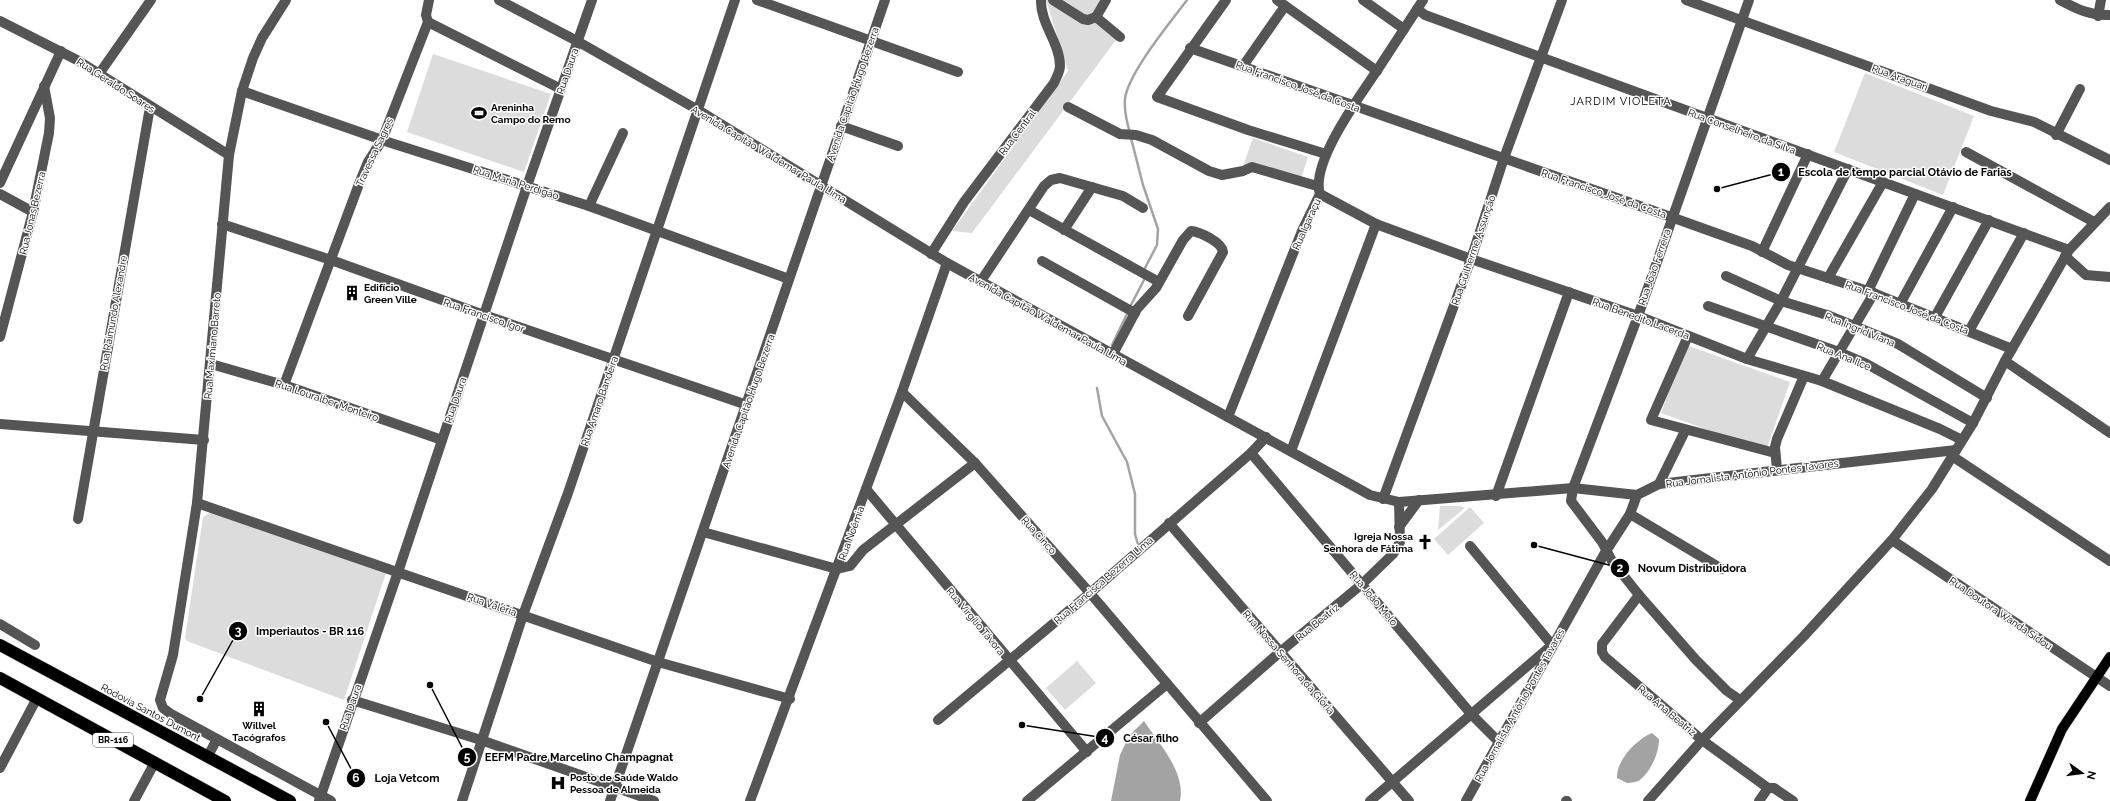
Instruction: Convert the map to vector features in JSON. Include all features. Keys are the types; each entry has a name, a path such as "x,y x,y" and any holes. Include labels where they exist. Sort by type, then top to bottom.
{"highway":[{"name":"Rodovia Santos Dumont","path":"0,644 290,801"},
{"name":"BR-116","path":"0,678 225,801"}],"main road":[{"path":"2030,801 2062,730 2110,657"}],"street":[{"path":"99,74 151,0"},
{"name":"Rua Maximiano Barreto","path":"217,739 170,714 163,708 160,700 173,655 197,503 229,156 242,91 262,38 286,0"},
{"name":"Travessa Sagres","path":"284,385 368,162 382,140 428,22 426,15 429,0"},
{"name":"Avenida Capitão Waldemar Paula Lima","path":"498,0 577,41 698,110 931,254 1370,495 1399,502 1496,496 1573,488 1637,495"},
{"name":"Rua Daura","path":"320,798 352,700 398,572 560,89 592,0"},
{"name":"Rua Amaro Bandeira","path":"462,801 523,615 568,493 735,0"},
{"path":"757,0 958,72"},
{"name":"Avenida Capitão Hugo Bezerra","path":"610,801 885,0"},
{"name":"Rua Central","path":"931,254 964,202 1041,101 1056,78 1060,65 1059,59 1047,27 1041,0"},
{"path":"1053,0 1083,19 1088,20 1096,17 1106,0"},
{"path":"1226,0 1190,48 1157,97 1248,130 1326,154"},
{"path":"1363,0 1404,29"},
{"name":"Rua Igaraçu","path":"1228,417 1318,190 1326,154 1352,105 1377,71 1423,0"},
{"name":"Rua Guilherme Assunção","path":"1383,499 1471,259 1504,158 1542,58 1562,0"},
{"name":"Rua João Ferreira","path":"1573,488 1638,316 1671,217 1749,0"},
{"path":"2060,0 2078,10 2098,16 2110,15"},
{"path":"2098,16 2101,0"},
{"name":"Rua Araguari","path":"1691,1 1992,111 2034,122 2056,135 2110,160"},
{"path":"1243,66 1281,3 1377,71"},
{"name":"Rua Conselheiro da Silva","path":"1417,9 1425,15 2024,233 2067,253"},
{"path":"1096,17 1120,37"},
{"name":"Rua Geraldo Soares","path":"0,21 61,51 229,156"},
{"path":"428,22 560,89"},
{"name":"Rua Francisco José da Costa","path":"1190,48 1752,246 1776,260 1871,292 2012,349"},
{"path":"0,183 61,51"},
{"name":"Rua Jonas Bezerra","path":"0,337 33,212 49,133 50,118 44,86"},
{"path":"2056,135 2080,89"},
{"name":"Rua Maria Perdigão","path":"242,91 382,140 589,206 789,279"},
{"name":"Rua Raimundo Alexandre","path":"78,520 150,107"},
{"name":"Rua Benedito Lacerda","path":"1068,107 1089,120 1120,134 1152,140 1209,171 1222,175 1243,171 1252,167 1318,190 1376,224 1471,259 1638,316 1747,359 1822,381 1940,428 1962,440"},
{"path":"841,126 898,146"},
{"path":"589,206 623,133"},
{"path":"1966,152 2094,222"},
{"path":"1762,252 1808,154"},
{"path":"1747,359 1782,301 1848,168"},
{"path":"981,281 1044,186 1054,178 1123,196 1143,208"},
{"path":"1828,278 1883,182"},
{"path":"1064,230 1092,187"},
{"path":"0,194 33,212"},
{"path":"1822,381 1856,326 1915,194"},
{"path":"1648,801 1702,740 1796,644 1892,540 1932,489 1973,423 2005,361 2067,253 2110,206"},
{"path":"1900,304 1953,207"},
{"path":"1029,210 1159,282"},
{"path":"1935,318 1989,220"},
{"name":"Rua Francisco Igor","path":"222,224 331,260 484,315 747,405"},
{"path":"1291,451 1376,224"},
{"path":"1113,354 1135,313 1159,282 1183,240 1191,231 1209,238 1222,248 1222,256 1188,316"},
{"path":"1969,331 2024,233"},
{"path":"2067,253 2086,275 2110,277"},
{"path":"1042,261 1135,313"},
{"name":"Rua Noêmia","path":"750,801 790,698 902,392 947,263"},
{"name":"Rua Ingrid Viana","path":"1726,276 1782,301 1856,326 1898,344 1987,398"},
{"path":"1496,496 1569,292"},
{"name":"Rua Ana Ilce","path":"1708,306 1839,352 1888,374 1973,423"},
{"path":"1688,336 1651,420 1685,431 1775,453"},
{"path":"2005,361 2110,433"},
{"name":"Rua Louralber Monteiro","path":"211,364 284,385 442,440"},
{"path":"1777,470 1775,453 1777,439 1804,376"},
{"name":"Rua Cinco","path":"902,392 975,463 1090,593 1199,723 1267,801"},
{"path":"0,424 92,433 204,440"},
{"path":"1659,484 1685,431"},
{"name":"Rua Francisca Bezerra Lima","path":"938,720 1090,593 1250,453 1266,437"},
{"name":"Rua João Melo","path":"1250,453 1472,715 1499,742"},
{"path":"1954,453 2110,561"},
{"name":"Rua Jornalista Antônio Pontes Tavares","path":"1466,801 1606,551 1630,514 1637,495 1659,484 1777,470 1954,453"},
{"path":"703,532 837,569 850,566 863,550 897,526 975,463"},
{"path":"1573,488 1571,501 1602,542 1606,551 1639,596 1696,660 1727,691 1740,700"},
{"name":"Rua Virgílio Távora","path":"866,489 1008,660 1087,752"},
{"name":"Rua Beatriz","path":"1400,527 1419,500"},
{"name":"Rua Beatriz","path":"1199,723 1280,652 1362,584 1398,546 1400,527 1399,502"},
{"name":"Rua Valéria","path":"197,503 658,662 790,698"},
{"path":"1630,514 1722,569"},
{"name":"Rua Nossa Senhora da Glória","path":"1169,523 1409,801"},
{"name":"Rua Doutora Wanda Sidou","path":"1892,540 2110,686"},
{"path":"1370,801 1552,646 1470,546"},
{"name":"Rua Ana Beatriz","path":"1639,596 1602,644 1602,652 1605,657 1702,740 1768,788 1774,788 1793,801"},
{"path":"0,624 35,645"},
{"path":"1028,801 1167,684"},
{"path":"0,768 37,698"},
{"path":"352,700 481,740 654,801"},
{"path":"208,756 217,739 320,798 330,801"},
{"path":"134,801 154,762"},
{"path":"1759,801 1768,788"}],"shaded area":[{"path":"1046,0 1102,0 1090,17 1116,40 972,233 952,231 1068,71"},
{"name":"Areninha Campo do Remo","path":"433,54 551,94 524,172 407,132"},
{"path":"1865,73 1974,116 1943,195 1834,152"},
{"path":"1253,138 1308,157 1299,185 1243,166"},
{"path":"1686,345 1790,382 1766,451 1661,413"},
{"path":"1440,506 1460,506 1465,508 1438,530"},
{"path":"1470,507 1484,523 1448,555 1434,539"},
{"path":"211,512 386,573 344,700 187,641 185,638 203,517"},
{"path":"1077,661 1096,683 1065,710 1046,688"},
{"path":"1144,721 1164,749 1175,769 1181,790 1180,801 1111,801 1120,755 1129,736"},
{"path":"1652,733 1659,739 1659,744 1654,761 1648,772 1640,780 1634,782 1627,783 1617,778 1620,764 1628,751 1640,740"}],"waterway":[{"path":"1130,133 1125,108 1125,99 1128,88 1141,62 1187,0"},
{"path":"1131,138 1143,185 1158,229 1157,245 1145,268"},
{"path":"1131,305 1145,278"},
{"path":"1112,345 1128,312"},
{"path":"1097,388 1102,416 1127,462 1135,494 1135,534 1139,548"}],"place":[{"name":"Areninha Campo do Remo","path":"479,113"},
{"name":"Escola de tempo parcial Otávio de Farias","path":"1717,189"},
{"name":"Edifício Green Ville","path":"352,293"},
{"name":"Igreja Nossa Senhora de Fátima","path":"1425,542"},
{"name":"Novum Distribuidora","path":"1534,545"},
{"name":"EEFM Padre Marcelino Champagnat","path":"430,685"},
{"name":"Imperiautos - BR 116","path":"200,699"},
{"name":"Willvel Tacógrafos","path":"259,709"},
{"name":"Loja Vetcom","path":"326,722"},
{"name":"César filho","path":"1022,725"},
{"name":"Posto de Saúde Waldo Pessoa de Almeida","path":"558,783"}],"district":[{"name":"JARDIM VIOLETA","path":"1621,101"}]}
